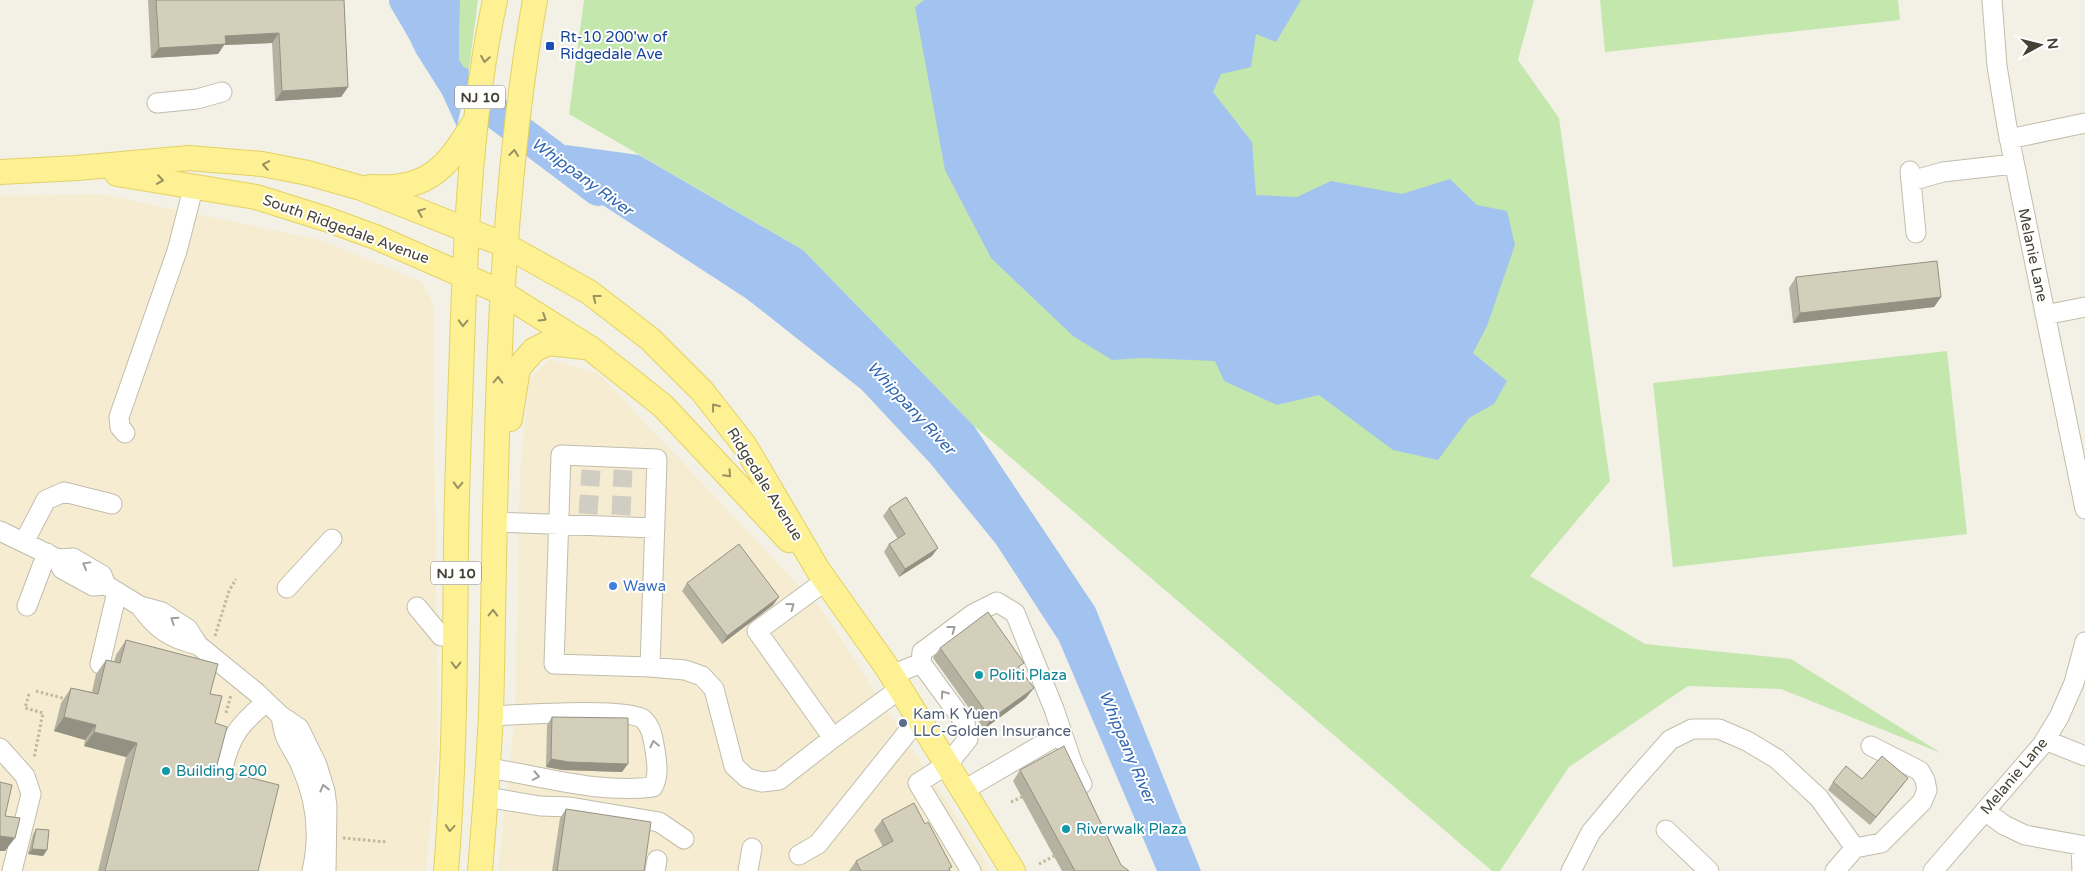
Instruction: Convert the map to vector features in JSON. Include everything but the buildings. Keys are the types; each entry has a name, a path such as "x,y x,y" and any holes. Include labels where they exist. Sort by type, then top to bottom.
{"main road":[{"name":"NJ 10","path":"480,871 490,716 501,292 508,202 530,30 536,0"},
{"name":"NJ 10","path":"446,871 451,813 456,636 456,539 466,230 476,119 494,6"},
{"path":"361,188 402,186 430,177 452,158 476,119"},
{"name":"South Ridgedale Avenue","path":"0,172 77,168 189,158 228,160 271,166 361,188 466,230"},
{"name":"South Ridgedale Avenue","path":"77,168 194,185 256,197 378,238 464,274"},
{"name":"Ridgedale Avenue","path":"466,230 505,246 589,292 650,339 702,391 745,446 822,575 896,682 1012,871"},
{"name":"Ridgedale Avenue","path":"464,274 501,292 590,348 656,401 682,426 822,575"},
{"path":"496,453 508,427 518,368 534,350 548,343 590,348"}],"street":[{"name":"Melanie Lane","path":"1992,0 1997,66 2009,139 2085,509"},
{"path":"157,103 197,99 222,92"},
{"path":"2009,139 2085,123"},
{"path":"1916,233 1911,176 2014,164"},
{"path":"125,433 120,427 119,418 177,251 194,185"},
{"path":"2045,316 2085,307"},
{"path":"650,666 657,459 624,464 591,463 561,454 554,664 650,666 685,670 702,676 714,689 734,766 747,778 762,782 779,780 834,738 896,682 921,663"},
{"path":"24,542 46,500 64,492 112,504"},
{"path":"496,522 558,525 588,520 621,521 654,528"},
{"path":"0,531 52,556 62,569 93,586 111,589 140,606 152,623 180,641 206,642 281,716 299,728 317,765 327,807 326,871"},
{"path":"287,588 332,538"},
{"path":"26,606 52,556"},
{"path":"822,575 758,631 834,738"},
{"path":"100,664 111,589"},
{"path":"971,871 918,783 948,764 968,739 965,723 921,663 922,652 973,614 997,602 1015,613 1073,765 1090,800"},
{"path":"417,607 440,636 456,636"},
{"name":"Melanie Lane","path":"1933,871 2024,768 2046,740 2059,717 2074,683 2085,642"},
{"path":"222,772 233,735 248,717 266,702"},
{"path":"488,768 585,786 630,790 652,787 657,779 656,753 650,727 642,718 600,713 490,716"},
{"path":"281,716 285,735 302,766 316,819 317,845 312,871"},
{"path":"800,855 818,844 919,718"},
{"path":"1571,871 1591,832 1632,783 1670,740 1692,729 1719,729 1747,742 1776,759 1819,798 1855,848"},
{"path":"964,790 1062,733"},
{"path":"2046,740 2085,756"},
{"path":"1835,871 1855,848 1881,843 1922,802 1927,790 1920,770 1871,746"},
{"path":"4,756 25,776 31,794 12,871"},
{"path":"486,797 532,805 570,807 660,822 684,838"},
{"path":"1985,811 2004,825 2025,834 2083,846 2082,871"},
{"path":"1666,830 1709,871"},
{"path":"748,871 752,848"}],"path":[{"path":"206,642 220,627 229,591 236,579"},
{"path":"36,691 66,698"},
{"path":"29,694 26,708 43,713 33,761"},
{"path":"1011,802 1022,797"},
{"path":"350,839 387,842"},
{"path":"1039,864 1054,856"}],"shaded area":[{"path":"101,194 321,240 422,282 433,305 438,748 426,871 0,871 0,196"},
{"path":"550,359 599,374 822,610 990,871 498,871 515,716 520,471 529,380"}],"green space":[{"path":"460,0 478,0 469,69 459,65"},
{"path":"584,0 1534,0 1518,60 1559,118 1610,481 1530,576 1645,644 1791,659 1941,753 1781,689 1688,686 1569,767 1500,871 1492,871 974,426 803,250 569,114"},
{"path":"1600,0 1898,0 1900,20 1605,52"},
{"path":"1947,351 1967,534 1673,567 1653,383"}],"water":[{"path":"391,0 460,0 459,65 469,69 457,127 442,94 416,53"},
{"path":"924,0 1301,0 1276,42 1256,34 1251,67 1221,74 1213,92 1252,142 1256,195 1297,197 1331,181 1402,194 1450,179 1477,205 1507,211 1515,245 1487,326 1473,353 1507,381 1494,404 1469,418 1438,460 1393,450 1319,395 1277,405 1224,381 1215,361 1143,358 1112,360 1073,336 991,258 945,170 915,7"},
{"path":"566,145 639,155 803,250 974,426 1095,607 1201,871 1157,871 1059,641 996,544 930,463 862,390 747,299 558,176"}],"waterway":[{"name":"Whippany River","path":"405,0 453,81 598,190"}],"tunnel":[{"path":"588,514 591,470"},
{"path":"621,515 623,470"}],"place":[{"name":"Rt-10 200'w of Ridgedale Ave","path":"550,46"},
{"name":"Wawa","path":"613,586"},
{"name":"Politi Plaza","path":"979,675"},
{"name":"Kam K Yuen LLC-Golden Insurance","path":"903,723"},
{"name":"Building 200","path":"166,771"},
{"name":"Riverwalk Plaza","path":"1066,829"}]}
